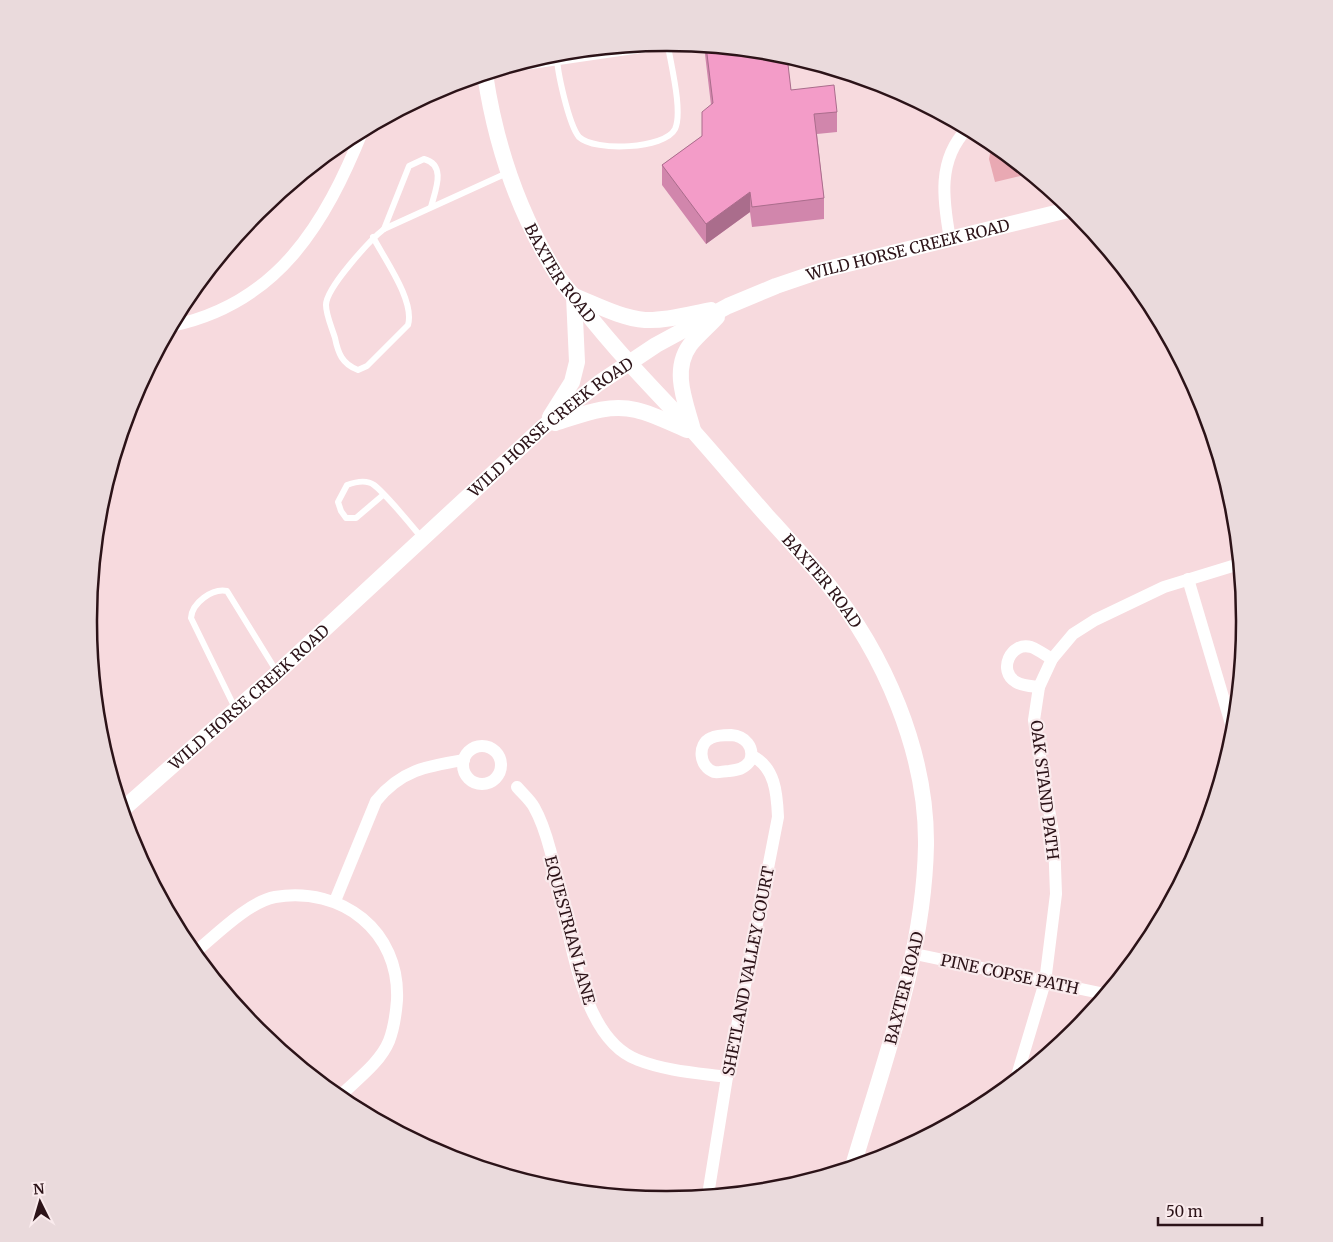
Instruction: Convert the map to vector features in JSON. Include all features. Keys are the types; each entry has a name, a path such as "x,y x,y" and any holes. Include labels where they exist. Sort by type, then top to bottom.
{"main road":[{"name":"BAXTER ROAD","path":"486,80 490,109 507,173 532,231 561,281 627,364 694,432 828,584 859,631 891,689 918,766 926,842 921,915 915,954 855,1159"},
{"name":"WILD HORSE CREEK ROAD","path":"127,805 278,673 543,427 627,364 728,306 776,286 823,270 1062,211"},
{"path":"543,427 572,382 577,362 574,296 624,315 645,320 667,319 728,306"},
{"path":"694,432 680,382 682,363 689,346 728,306"},
{"path":"543,427 596,410 617,408 636,410 694,432"}],"street":[{"path":"950,239 943,197 944,178 950,153 963,135"},
{"path":"181,323 225,308 255,289 284,266 310,235 331,204 358,142"},
{"name":"OAK STAND PATH","path":"1019,1068 1045,982 1056,894 1054,839 1035,729 1039,687 1052,659 1073,634 1094,620 1164,587 1233,566"},
{"path":"1188,579 1228,714"},
{"path":"1039,687 1018,683 1012,679 1007,668 1010,655 1014,650 1026,646 1052,659"},
{"path":"476,747 488,747 500,759 500,774 488,783 471,781 464,772 466,754 476,747"},
{"name":"SHETLAND VALLEY COURT","path":"709,1189 728,1077 778,817 778,801 772,778 762,761 752,756"},
{"path":"335,901 376,801 386,788 410,771 426,766 464,760"},
{"name":"EQUESTRIAN LANE","path":"500,774 515,785 537,813 549,850 584,994 598,1023 615,1045 637,1060 668,1068 728,1077"},
{"path":"200,948 256,904 274,897 310,896 335,901 358,915 378,934 388,949 398,982 396,1010 389,1041 380,1057 345,1091"},
{"name":"PINE COPSE PATH","path":"915,954 1099,993"}],"lane":[{"path":"556,63 564,100 579,136 595,145 623,147 657,141 670,136 676,128 677,107 669,51"},
{"path":"545,64 607,54"},
{"path":"384,229 409,166 424,159 430,160 436,166 438,173 438,181 431,208"},
{"path":"373,237 408,303 410,318 408,325 402,332 367,366 358,370 348,366 342,360 337,350 326,304 330,292 373,237 384,229 507,173"},
{"path":"383,495 356,518 346,518 340,511 338,502 347,486 355,482 373,484 383,495 422,538"},
{"path":"236,710 191,618 193,610 208,595 221,590 227,591 278,673"}],"shaded area":[{"path":"990,152 1021,176 995,182 989,159"}],"building":[{"path":"707,52 788,64 791,90 834,85 837,112 814,114 824,198 752,207 750,192 706,224 662,165 702,136 702,112 713,103"}]}
